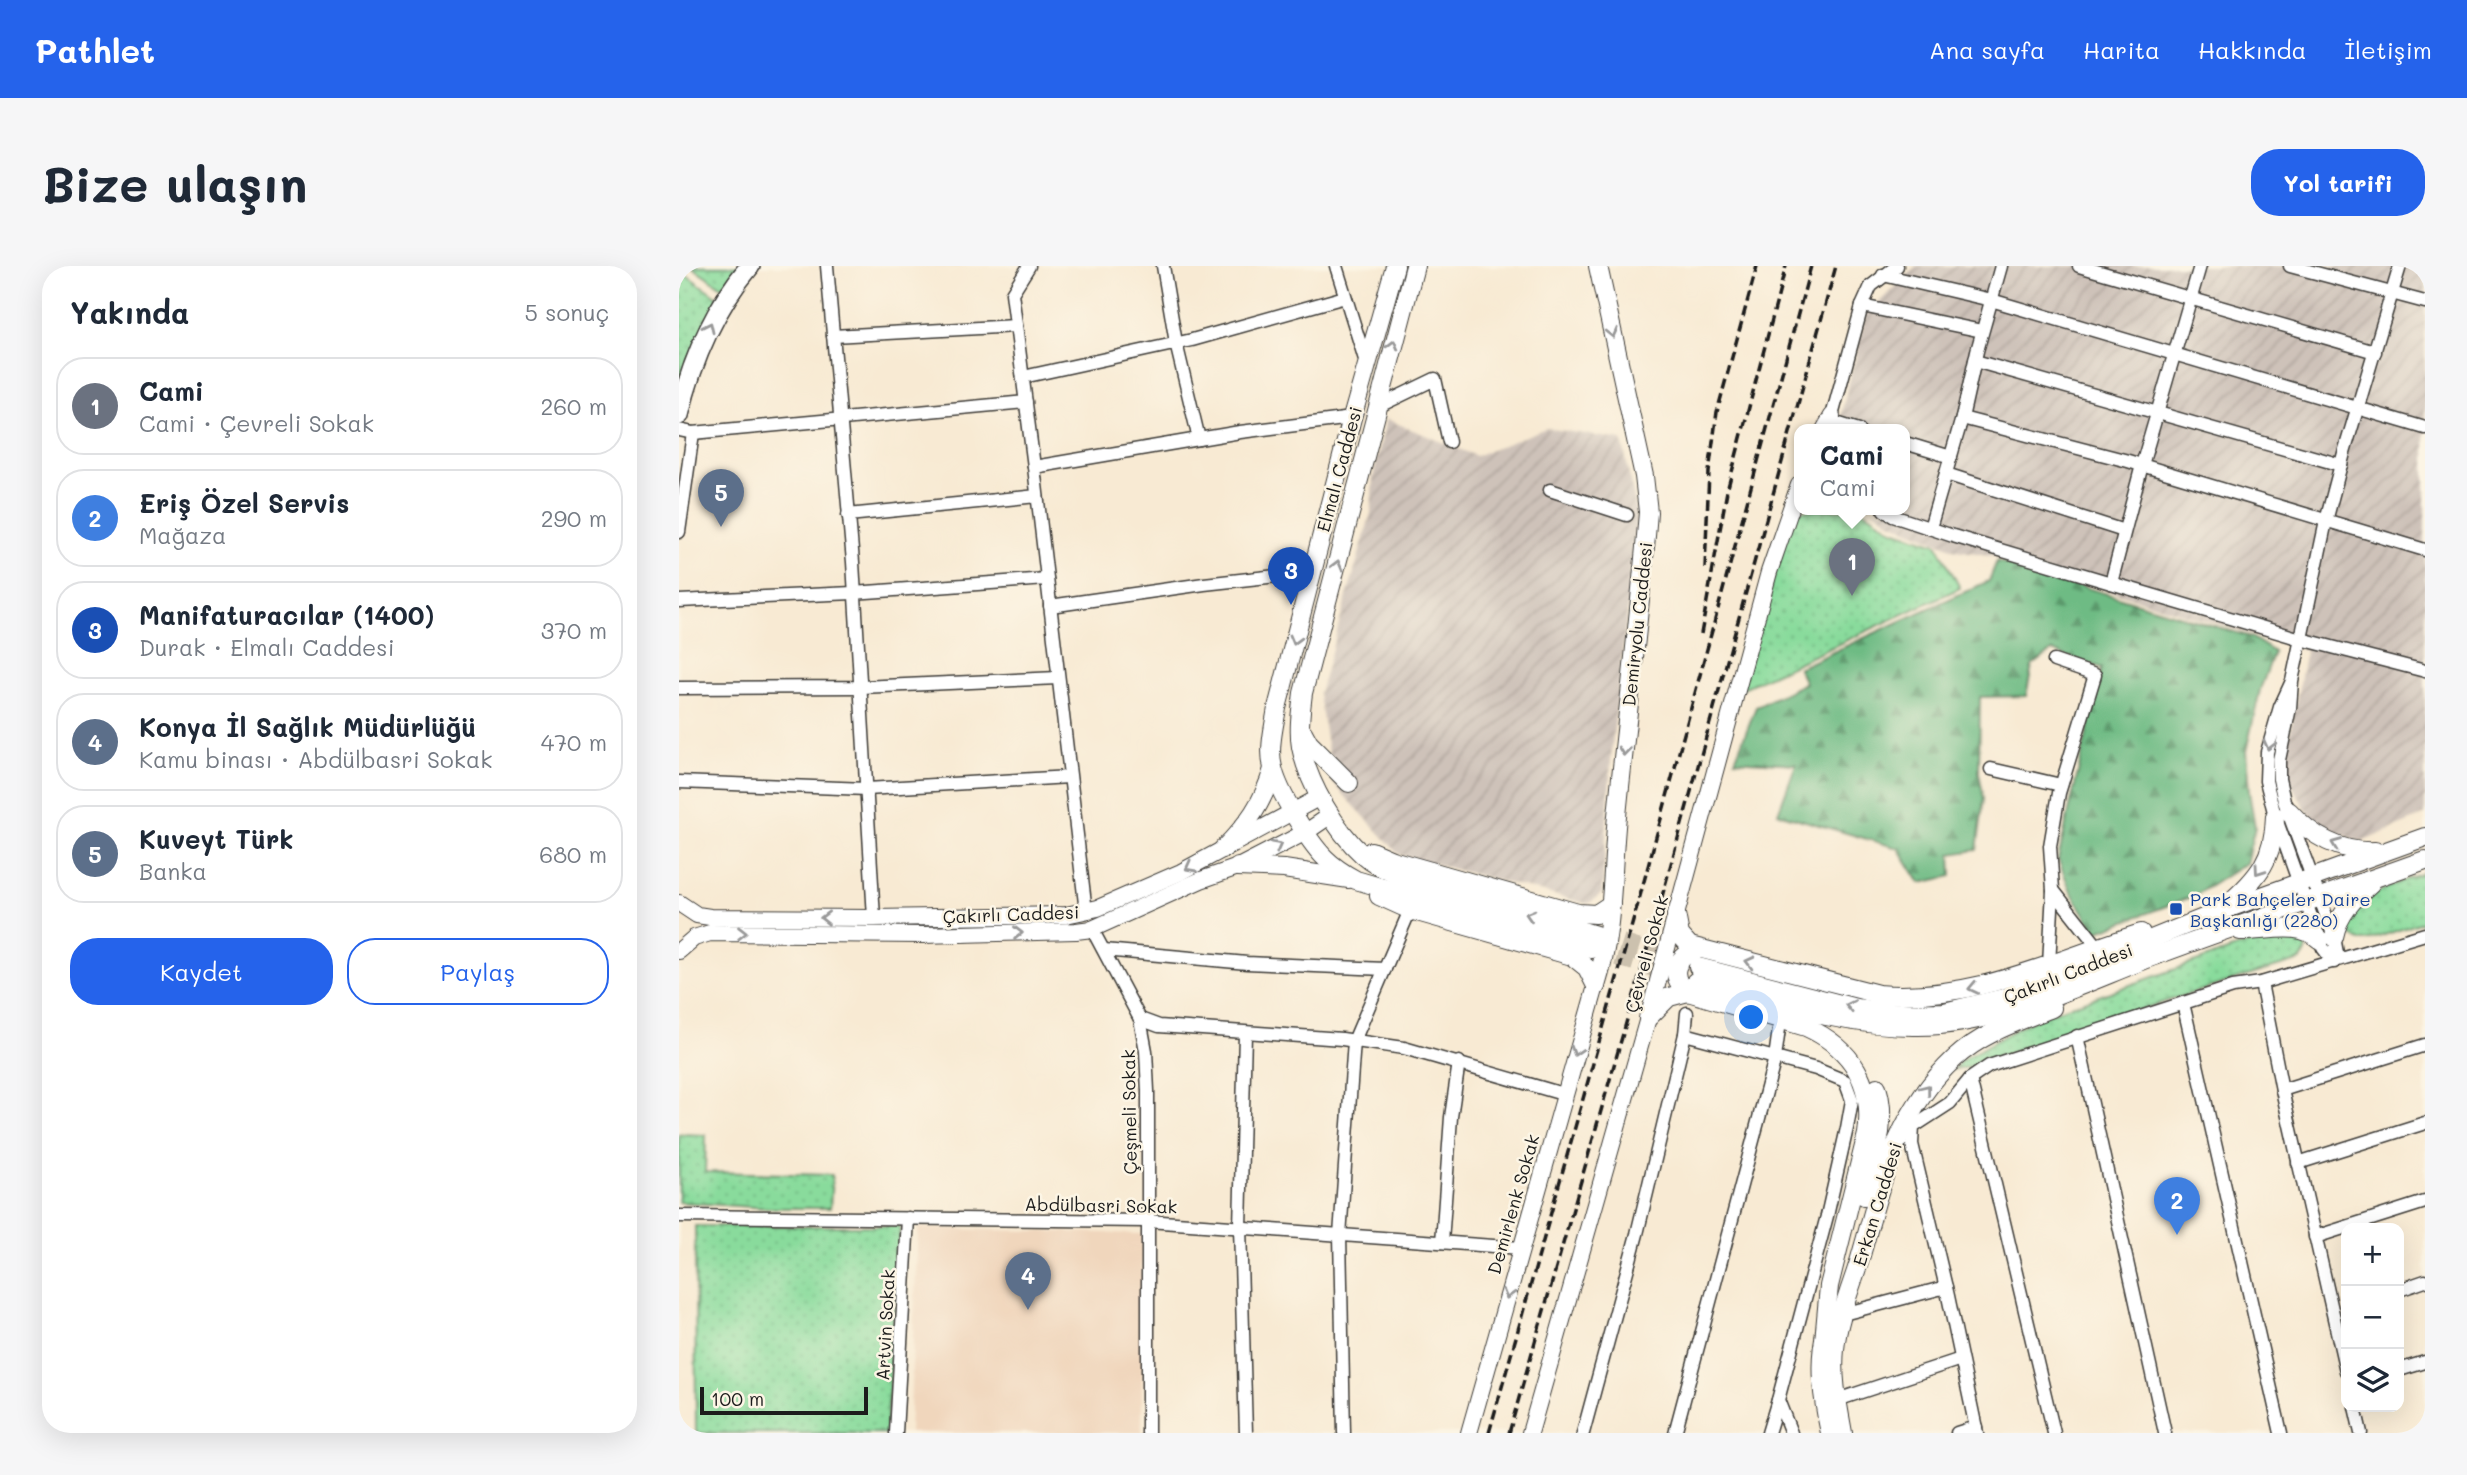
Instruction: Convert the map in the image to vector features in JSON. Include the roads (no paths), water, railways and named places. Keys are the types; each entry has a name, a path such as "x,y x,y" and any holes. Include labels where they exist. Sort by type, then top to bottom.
{"main road":[{"path":"679,415 691,371 713,317 750,266"},
{"name":"Elmalı Caddesi","path":"1305,832 1273,769 1272,740 1277,708 1352,418 1395,266"},
{"name":"Elmalı Caddesi","path":"1336,822 1320,797 1304,758 1300,727 1303,693 1415,266"},
{"name":"Demiryolu Caddesi","path":"1596,986 1608,945 1615,836 1648,512 1644,476 1598,266"},
{"path":"1300,727 1309,743 1349,783"},
{"path":"1223,849 1260,806 1273,769"},
{"path":"2218,912 2249,884 2268,856 2282,813 2314,834 2340,846 2354,850 2392,848"},
{"path":"1336,822 1365,848 1392,860 1578,913 1596,914 1611,904"},
{"path":"1238,867 1284,869 1356,880 1593,942 1389,871 1363,856 1336,822"},
{"path":"1305,832 1325,858 1373,892 1410,910 1571,956 1587,968 1596,986"},
{"name":"Çakırlı Caddesi","path":"1695,972 1856,1008 1900,1013 1944,1012 2008,997 2218,912 2425,837"},
{"name":"Çakırlı Caddesi","path":"1695,972 1772,1002 1853,1022 1900,1026 1969,1021 2013,1010 2163,953 2425,860"},
{"path":"2227,931 2299,929 2327,938 2345,911 2377,878"},
{"path":"1676,914 1680,935 1695,972 1821,1034 1846,1056 1863,1079 1869,1103 1867,1134 1829,1286 1824,1341"},
{"path":"1695,972 1904,996 1973,989 2140,934 2179,927"},
{"name":"Erkan Caddesi","path":"1843,1433 1837,1400 1835,1349 1894,1144 1916,1102 1954,1059 1985,1036 2122,981 2151,964 2163,953"},
{"path":"1648,1018 1695,972"},
{"name":"Erkan Caddesi","path":"1772,1002 1818,1023 1850,1044 1873,1075 1879,1093 1881,1112 1878,1141 1824,1341 1822,1385 1830,1433"}],"street":[{"path":"827,266 861,687 874,918"},
{"path":"1031,266 1012,293 1086,912"},
{"path":"1163,266 1176,344 1199,439"},
{"path":"1336,266 1367,366"},
{"path":"1833,424 1861,306 1871,286 1897,266"},
{"path":"1930,528 1962,418 1982,331 2001,266"},
{"path":"2079,266 2375,352"},
{"path":"2111,583 2200,266"},
{"path":"2290,266 2425,302"},
{"path":"2334,961 2337,953 2327,938 2282,813 2266,781 2266,762 2280,706 2292,681 2326,521 2341,465 2400,266"},
{"path":"1883,275 1991,300 2425,428"},
{"path":"1023,377 1176,344 1345,297"},
{"path":"1861,306 1982,331"},
{"path":"833,336 1016,326"},
{"path":"1975,361 2341,465"},
{"path":"1377,407 1435,379 1449,442"},
{"path":"679,430 693,433 1026,402"},
{"path":"1034,467 1199,439 1352,418"},
{"path":"1962,418 2142,465 2425,550"},
{"path":"679,532 693,433"},
{"path":"1910,445 1951,457"},
{"path":"1946,474 2124,531"},
{"path":"1550,490 1627,515"},
{"path":"848,515 1037,496"},
{"name":"Çevreli Sokak","path":"1529,1433 1648,1018 1769,572 1794,502"},
{"path":"1892,515 2301,639 2425,671"},
{"path":"1050,606 1313,572"},
{"path":"679,601 853,593 1047,579"},
{"path":"2049,965 2053,890 2050,846 2061,785 2095,675 2054,661"},
{"path":"679,688 861,687 1058,678"},
{"path":"1991,769 2061,785"},
{"path":"679,782 867,789 1069,777"},
{"name":"Çakırlı Caddesi","path":"682,908 710,917 874,918 1066,915 1086,912 1181,873 1320,797"},
{"name":"Çakırlı Caddesi","path":"679,951 687,939 710,933 923,935 1092,929 1201,880 1238,867 1305,832 1336,822"},
{"path":"2053,890 2098,947"},
{"path":"1344,1433 1340,1235 1354,1041 1410,910"},
{"name":"Çeşmeli Sokak","path":"1092,929 1140,1019 1146,1051 1148,1433"},
{"path":"1957,1433 1976,1430 1912,1144 1913,1127 1950,1103 1970,1079 1989,1066 2233,987 2261,983 2425,934"},
{"path":"1104,950 1247,962 1385,969"},
{"path":"2261,983 2281,1090 2341,1349"},
{"name":"Demirlenk Sokak","path":"1469,1433 1563,1094 1596,986"},
{"path":"2183,1003 2281,1433"},
{"path":"1583,1433 1637,1234 1685,1034 1687,1013"},
{"path":"1140,1019 1159,1026 1354,1041 1404,1048 1563,1094"},
{"path":"1675,1433 1775,1058 1779,1030"},
{"path":"1245,1034 1240,1227 1247,1433"},
{"path":"1685,1034 1816,1069 1845,1081 1852,1100 1827,1216 1768,1433"},
{"path":"2077,1036 2165,1433"},
{"path":"2281,1090 2425,1045"},
{"path":"1442,1242 1451,1117 1459,1062"},
{"path":"1970,1079 2054,1433"},
{"path":"2298,1163 2425,1122"},
{"path":"2315,1237 2425,1202"},
{"name":"Abdülbasri Sokak","path":"679,1216 1148,1221 1521,1248"},
{"name":"Artvin Sokak","path":"896,1433 908,1218"},
{"path":"2404,1288 2425,1281"},
{"path":"1843,1314 1946,1287"},
{"path":"2333,1311 2341,1308"},
{"path":"1837,1400 1961,1359"},
{"path":"2404,1368 2425,1362"},
{"path":"1778,1400 1791,1433"},
{"path":"2356,1412 2361,1433"}],"tunnel":[{"path":"1596,935 1678,961"},
{"path":"1591,949 1674,974"}],"railway":[{"path":"1705,568 1709,472 1717,412 1757,266"},
{"path":"1701,634 1727,491 1786,266"},
{"path":"1489,1433 1637,907 1811,266"},
{"path":"1509,1433 1658,911 1836,266"}],"place":[{"name":"Kuveyt Türk","path":"721,527"},
{"name":"Cami","path":"1852,596"},
{"name":"Manifaturacılar (1400)","path":"1291,605"},
{"name":"Park Bahçeler Dai̇re Başkanlığı (2280)","path":"2176,909"},
{"name":"Eriş Özel Servis","path":"2177,1235"},
{"name":"Konya İl Sağlık Müdürlüğü","path":"1028,1310"}]}
